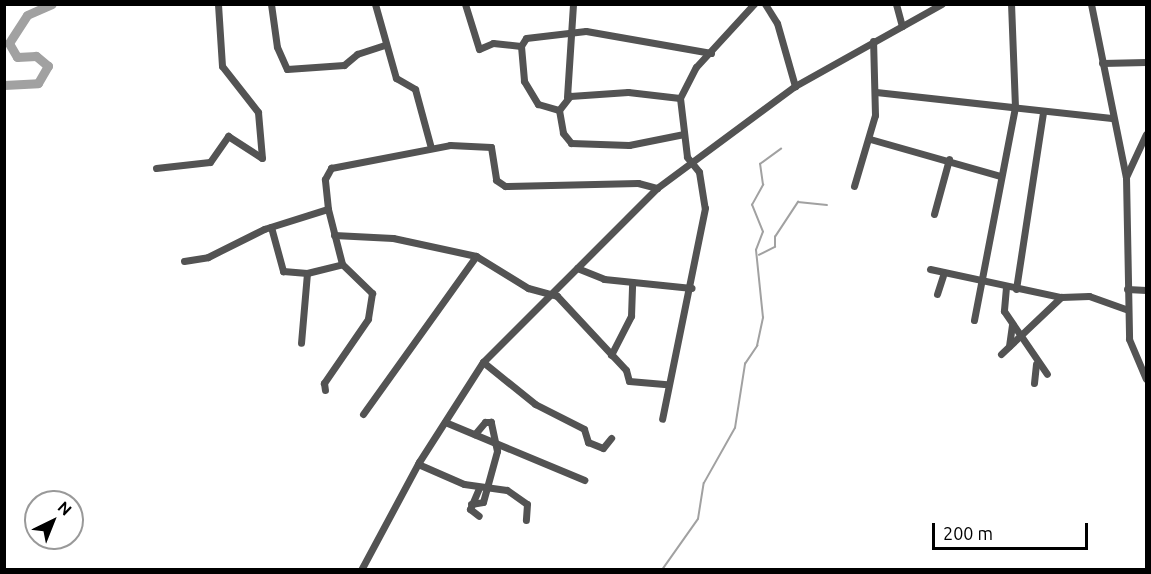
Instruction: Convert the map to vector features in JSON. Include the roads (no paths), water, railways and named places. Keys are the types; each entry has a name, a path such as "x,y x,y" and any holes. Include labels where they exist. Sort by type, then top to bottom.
{"street":[{"path":"156,168 210,162 228,136 262,158 258,111 222,66 218,4"},
{"path":"271,4 277,47 287,69 344,65 357,54 386,45"},
{"path":"375,4 396,78 415,89 431,148"},
{"path":"465,4 479,49 499,43 521,46"},
{"path":"573,4 569,31 567,97 559,110 563,133 571,143 629,145 684,134"},
{"path":"765,4 775,17 795,86"},
{"path":"896,4 902,26"},
{"path":"361,570 418,464 483,362 657,188 795,86 942,4"},
{"path":"974,320 1015,107 1011,4"},
{"path":"1091,4 1112,118 1126,177 1129,339 1144,367 1146,379"},
{"path":"662,419 667,384 692,288 705,208 684,134 680,98 711,53 754,5"},
{"path":"559,110 538,104 529,89 521,46 526,38 569,31 711,53"},
{"path":"854,186 870,139 876,92 873,42"},
{"path":"1102,63 1146,62"},
{"path":"567,97 628,92 680,98"},
{"path":"876,92 1112,118"},
{"path":"1016,289 1043,112"},
{"path":"1126,177 1146,134"},
{"path":"870,139 949,159 1000,176"},
{"path":"325,390 324,383 368,319 372,303 372,293 362,277 342,264 328,208 326,179 331,168 431,148 491,147 496,180 505,186 638,183 657,188"},
{"path":"934,214 949,159"},
{"path":"184,261 208,257 271,227 328,208"},
{"path":"271,227 283,271 306,273 342,264"},
{"path":"334,235 393,238 476,256 547,297 557,296 611,355 629,381 667,384"},
{"path":"363,414 476,256"},
{"path":"577,268 633,282 692,288"},
{"path":"930,269 943,276 980,280 1061,297 1089,296 1128,310"},
{"path":"301,343 306,273"},
{"path":"937,294 943,276"},
{"path":"611,355 631,316 633,282"},
{"path":"1006,287 1004,311 1036,364 1047,374"},
{"path":"1127,289 1146,290"},
{"path":"1000,354 1061,297"},
{"path":"1009,347 1012,325"},
{"path":"483,362 535,404 584,429 588,442 603,448 611,438"},
{"path":"1034,383 1036,364"},
{"path":"445,422 584,480"},
{"path":"475,434 485,422 491,422 496,443 482,488 471,504 479,516"},
{"path":"418,464 482,488 518,496 526,504 526,520"}],"waterway":[{"path":"4,85 38,83 48,66 36,56 17,57 9,43 27,15 52,4"},
{"path":"662,570 698,519 704,483 735,428 745,364 757,346 763,318 756,250 763,232 752,205 763,185 760,164 781,149"},
{"path":"759,255 775,247 775,237 798,202 827,205"}]}
